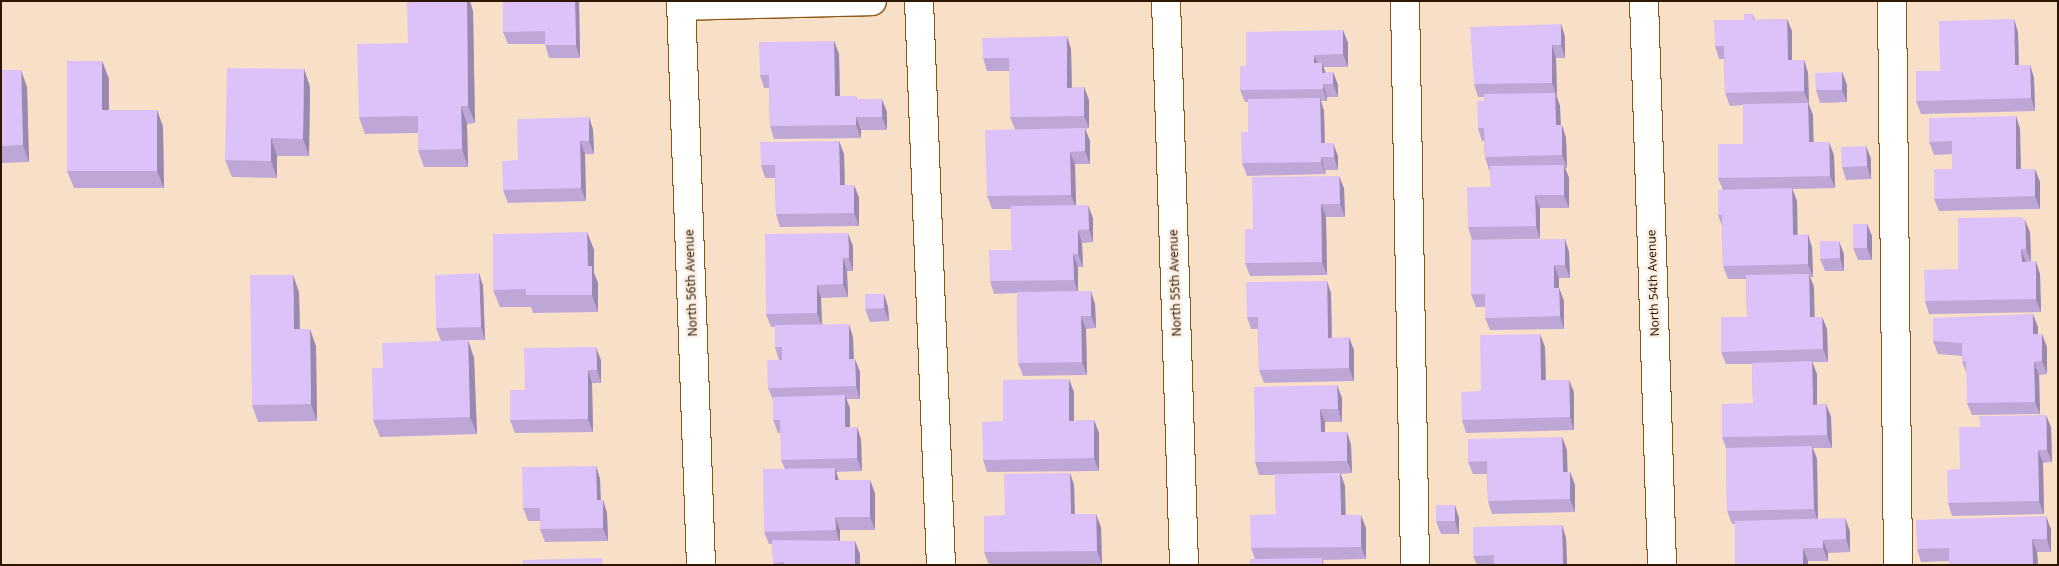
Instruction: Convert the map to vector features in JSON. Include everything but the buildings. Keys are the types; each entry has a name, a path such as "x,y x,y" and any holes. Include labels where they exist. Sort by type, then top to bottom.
{"street":[{"path":"681,4 872,1"},
{"path":"919,1 941,565"},
{"name":"North 55th Avenue","path":"1166,1 1184,565"},
{"path":"1405,1 1415,565"},
{"name":"North 54th Avenue","path":"1644,1 1662,565"},
{"path":"1892,1 1898,565"},
{"name":"North 56th Avenue","path":"681,4 701,565"}]}
